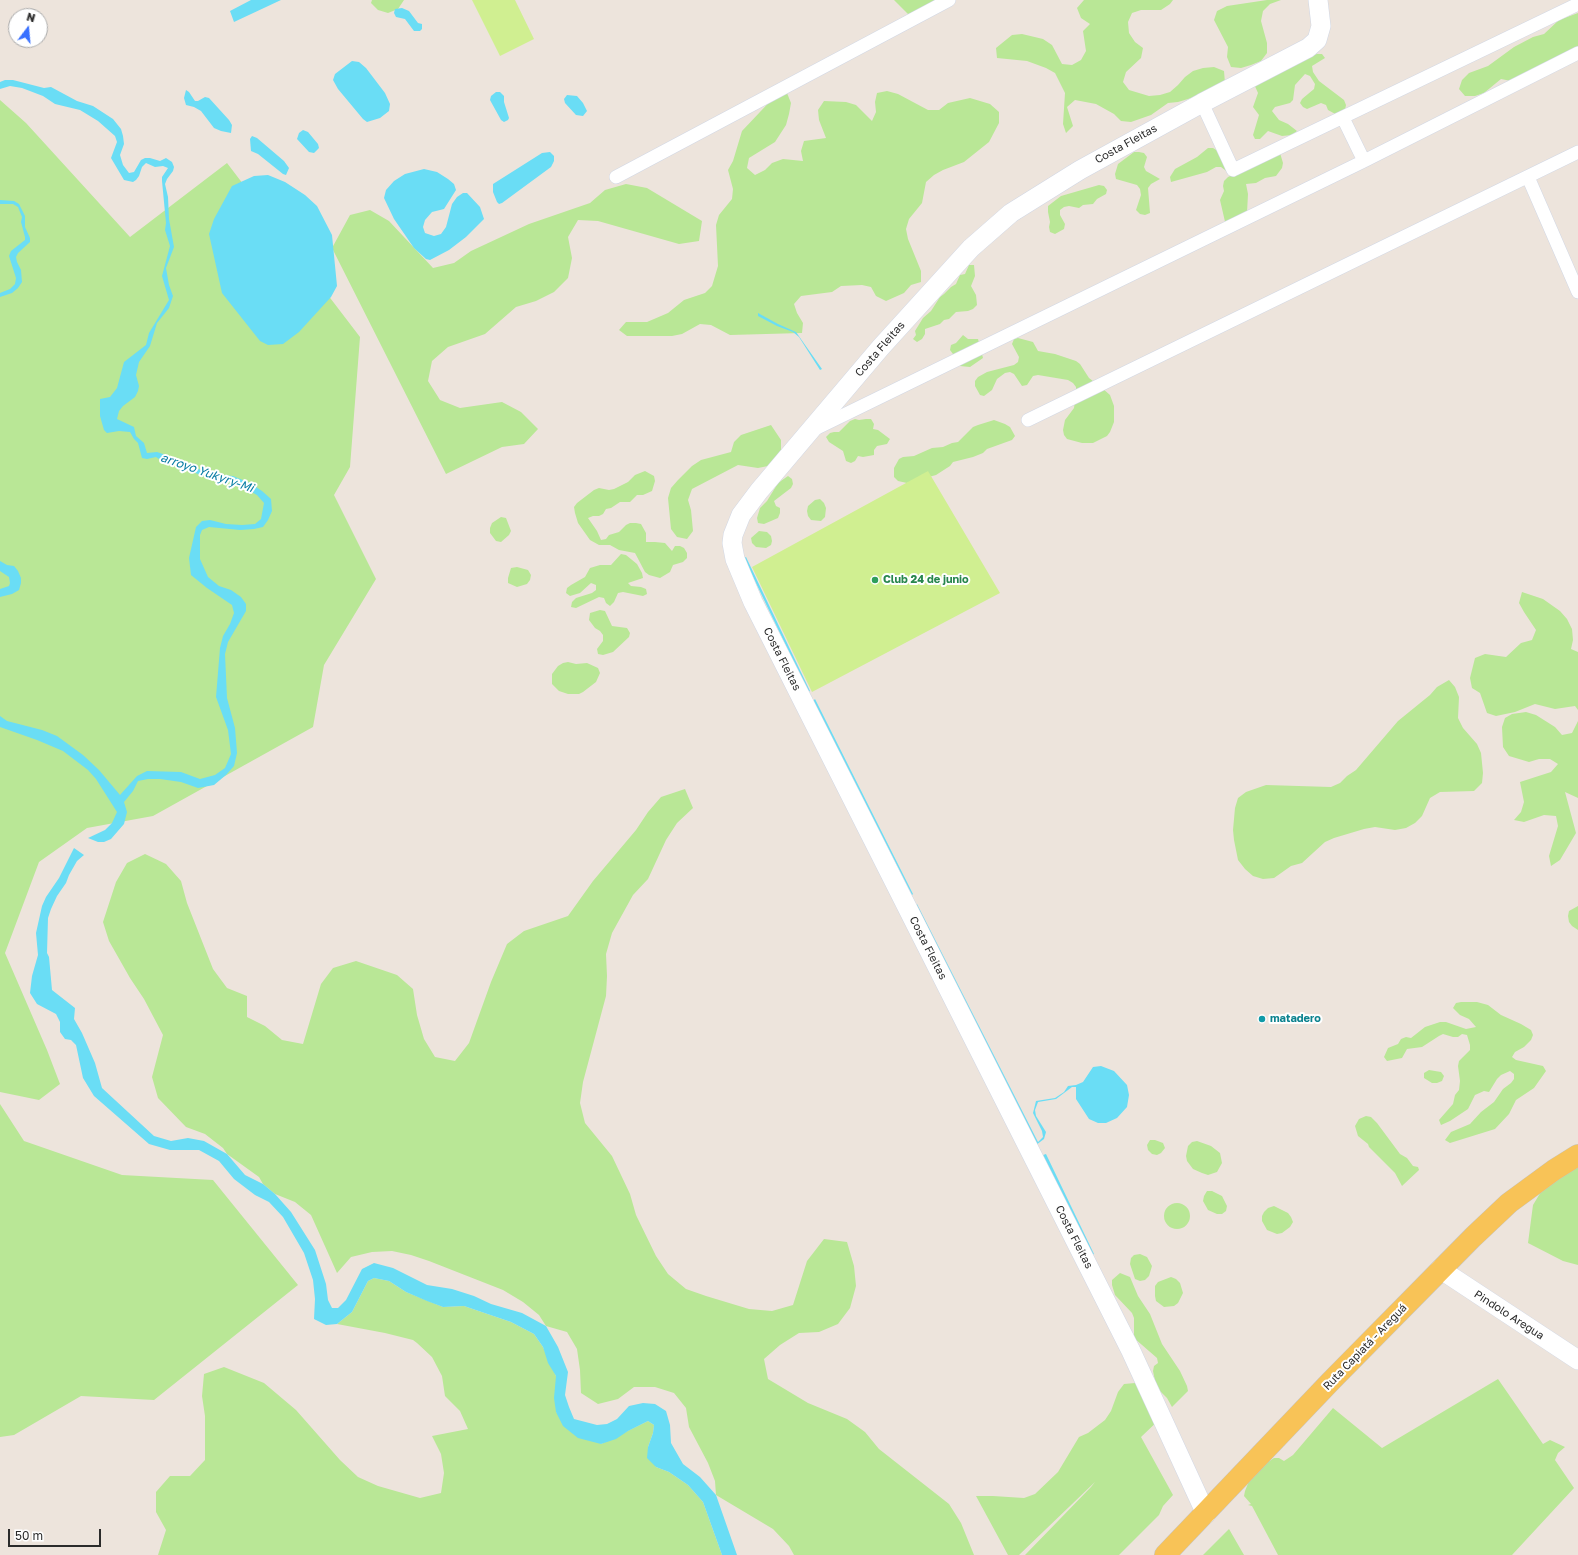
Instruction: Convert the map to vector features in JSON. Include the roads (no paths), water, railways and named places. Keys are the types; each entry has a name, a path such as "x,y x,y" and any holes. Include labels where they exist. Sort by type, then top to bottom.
{"main road":[{"name":"Costa Fleitas","path":"1206,1514 1131,1351 753,602 735,559 732,543 733,535 741,515 759,491 881,347 971,248 1000,222 1025,204 1080,170 1202,103 1308,48 1317,40 1321,26 1318,0"},
{"name":"Ruta Capiatá - Areguá","path":"1165,1555 1440,1269 1509,1203 1554,1170 1578,1155"},
{"name":"Pindolo Aregua","path":"1440,1269 1578,1360"}],"street":[{"path":"616,177 949,0"},
{"path":"1202,103 1233,170 1578,4"},
{"path":"812,430 1364,161 1578,53"},
{"path":"1343,118 1364,161"},
{"path":"1028,420 1578,152"},
{"path":"1528,177 1578,292"}],"water":[{"path":"251,0 281,0 234,22 230,11"},
{"path":"402,8 409,11 418,23 422,24 422,29 420,31 414,31 405,19 396,17 394,13 395,9"},
{"path":"352,61 359,62 366,68 385,93 390,104 389,111 380,118 367,122 363,119 338,89 333,80 335,74"},
{"name":"arroyo Yukyry-Mi","path":"5,80 13,80 44,88 51,87 77,101 93,106 113,119 121,129 124,144 120,155 123,165 129,173 134,172 141,160 145,158 160,161 166,158 172,162 174,167 173,171 165,184 174,247 166,268 169,285 173,296 169,308 157,323 150,346 139,362 136,375 139,386 138,391 135,397 119,411 117,419 134,427 136,436 144,443 147,453 157,452 184,464 213,474 233,476 250,483 271,499 272,511 263,527 240,530 209,527 202,530 200,535 200,559 208,577 219,586 231,590 241,597 246,604 246,611 228,642 225,654 227,698 235,728 237,753 234,766 214,785 198,788 181,782 160,779 138,781 133,791 124,802 127,812 124,824 111,839 104,842 98,842 88,838 105,830 112,823 117,812 96,779 88,770 63,751 0,727 0,716 7,721 42,730 57,736 83,755 99,770 120,795 137,776 147,771 181,772 200,779 215,775 225,768 231,754 228,730 216,697 220,648 223,636 234,613 232,605 191,575 189,558 196,527 202,521 210,520 226,524 242,525 255,524 261,519 264,503 257,495 228,481 211,479 156,457 147,459 142,458 138,443 130,432 119,431 107,433 104,430 100,416 100,399 110,397 117,388 124,362 146,345 149,333 169,300 162,276 170,246 165,230 166,223 162,181 162,177 168,168 163,166 155,167 146,163 142,167 136,180 133,182 124,180 111,158 117,142 115,136 98,121 80,110 55,104 43,96 22,88 10,86 0,89 0,82"},
{"path":"186,90 195,101 205,97 209,98 229,120 232,125 231,133 214,128 201,111 186,105 184,98"},
{"path":"496,92 500,92 504,96 504,102 509,118 504,122 501,120 490,100 491,96"},
{"path":"567,95 577,96 583,103 587,111 583,116 576,115 565,103 564,99"},
{"path":"303,130 308,132 318,144 319,148 314,153 309,152 297,139 299,133"},
{"path":"252,136 257,138 284,161 289,168 286,175 258,154 251,151 250,139"},
{"path":"550,152 554,156 554,161 551,167 502,203 499,204 497,202 493,192 493,184 542,153"},
{"path":"424,169 437,172 448,179 454,184 456,190 444,209 432,212 425,220 423,227 425,233 434,236 441,234 446,227 452,204 457,197 463,193 467,193 480,207 484,219 466,237 449,250 430,260 426,259 414,248 394,219 384,198 386,190 394,181 405,174"},
{"path":"268,175 285,182 305,195 317,206 332,235 337,286 331,297 299,332 283,344 268,345 260,341 222,293 209,234 214,219 232,186 254,176"},
{"path":"0,200 14,201 19,204 25,216 25,227 30,238 30,242 18,253 16,257 21,270 22,282 12,293 0,297 0,293 10,289 15,284 16,278 9,256 11,251 25,240 25,237 21,222 22,217 18,207 13,204 0,204"},
{"path":"758,313 796,332 822,369 820,370 799,337 793,332 758,316"},
{"path":"746,557 810,691 808,692 744,558"},
{"path":"0,561 7,565 14,566 21,578 21,583 19,590 12,594 0,597 0,589 9,586 10,583 9,577 0,571"},
{"path":"815,699 913,894 912,895 813,701"},
{"path":"74,848 84,855 77,861 51,909 48,918 47,953 49,957 52,990 75,1008 74,1019 95,1063 102,1088 154,1136 171,1141 188,1138 204,1141 227,1154 245,1175 263,1184 275,1194 291,1212 315,1250 326,1284 328,1300 332,1308 338,1308 346,1300 362,1269 374,1263 393,1268 427,1285 452,1289 474,1296 491,1304 522,1313 546,1326 558,1347 568,1372 565,1395 574,1419 597,1425 607,1424 617,1419 629,1406 643,1403 655,1404 666,1411 670,1425 671,1443 683,1464 700,1477 716,1495 737,1555 722,1555 703,1502 688,1485 669,1472 656,1467 647,1458 648,1447 654,1425 648,1421 616,1439 601,1444 578,1438 563,1426 556,1412 554,1398 556,1376 548,1363 543,1347 534,1334 511,1322 464,1306 443,1307 406,1292 389,1281 374,1278 368,1281 352,1312 337,1324 326,1325 314,1319 315,1299 313,1280 304,1253 283,1217 269,1202 255,1195 234,1179 219,1161 199,1150 170,1150 149,1144 94,1096 83,1078 76,1045 71,1040 65,1039 60,1032 60,1022 56,1014 37,1004 30,993 32,976 38,955 36,933 42,906 46,897 59,878"},
{"path":"917,904 1038,1142 1043,1137 1042,1131 1033,1113 1036,1101 1055,1098 1064,1092 1068,1086 1083,1082 1093,1067 1101,1066 1114,1071 1127,1085 1129,1095 1127,1107 1117,1118 1106,1123 1098,1123 1089,1119 1076,1099 1076,1087 1072,1087 1056,1099 1038,1102 1035,1110 1036,1116 1046,1132 1044,1139 1036,1145 915,905"},
{"path":"1046,1154 1094,1254 1092,1255 1043,1155"}],"place":[{"name":"Club 24 de junio","path":"875,580"},
{"name":"matadero","path":"1262,1019"}]}
